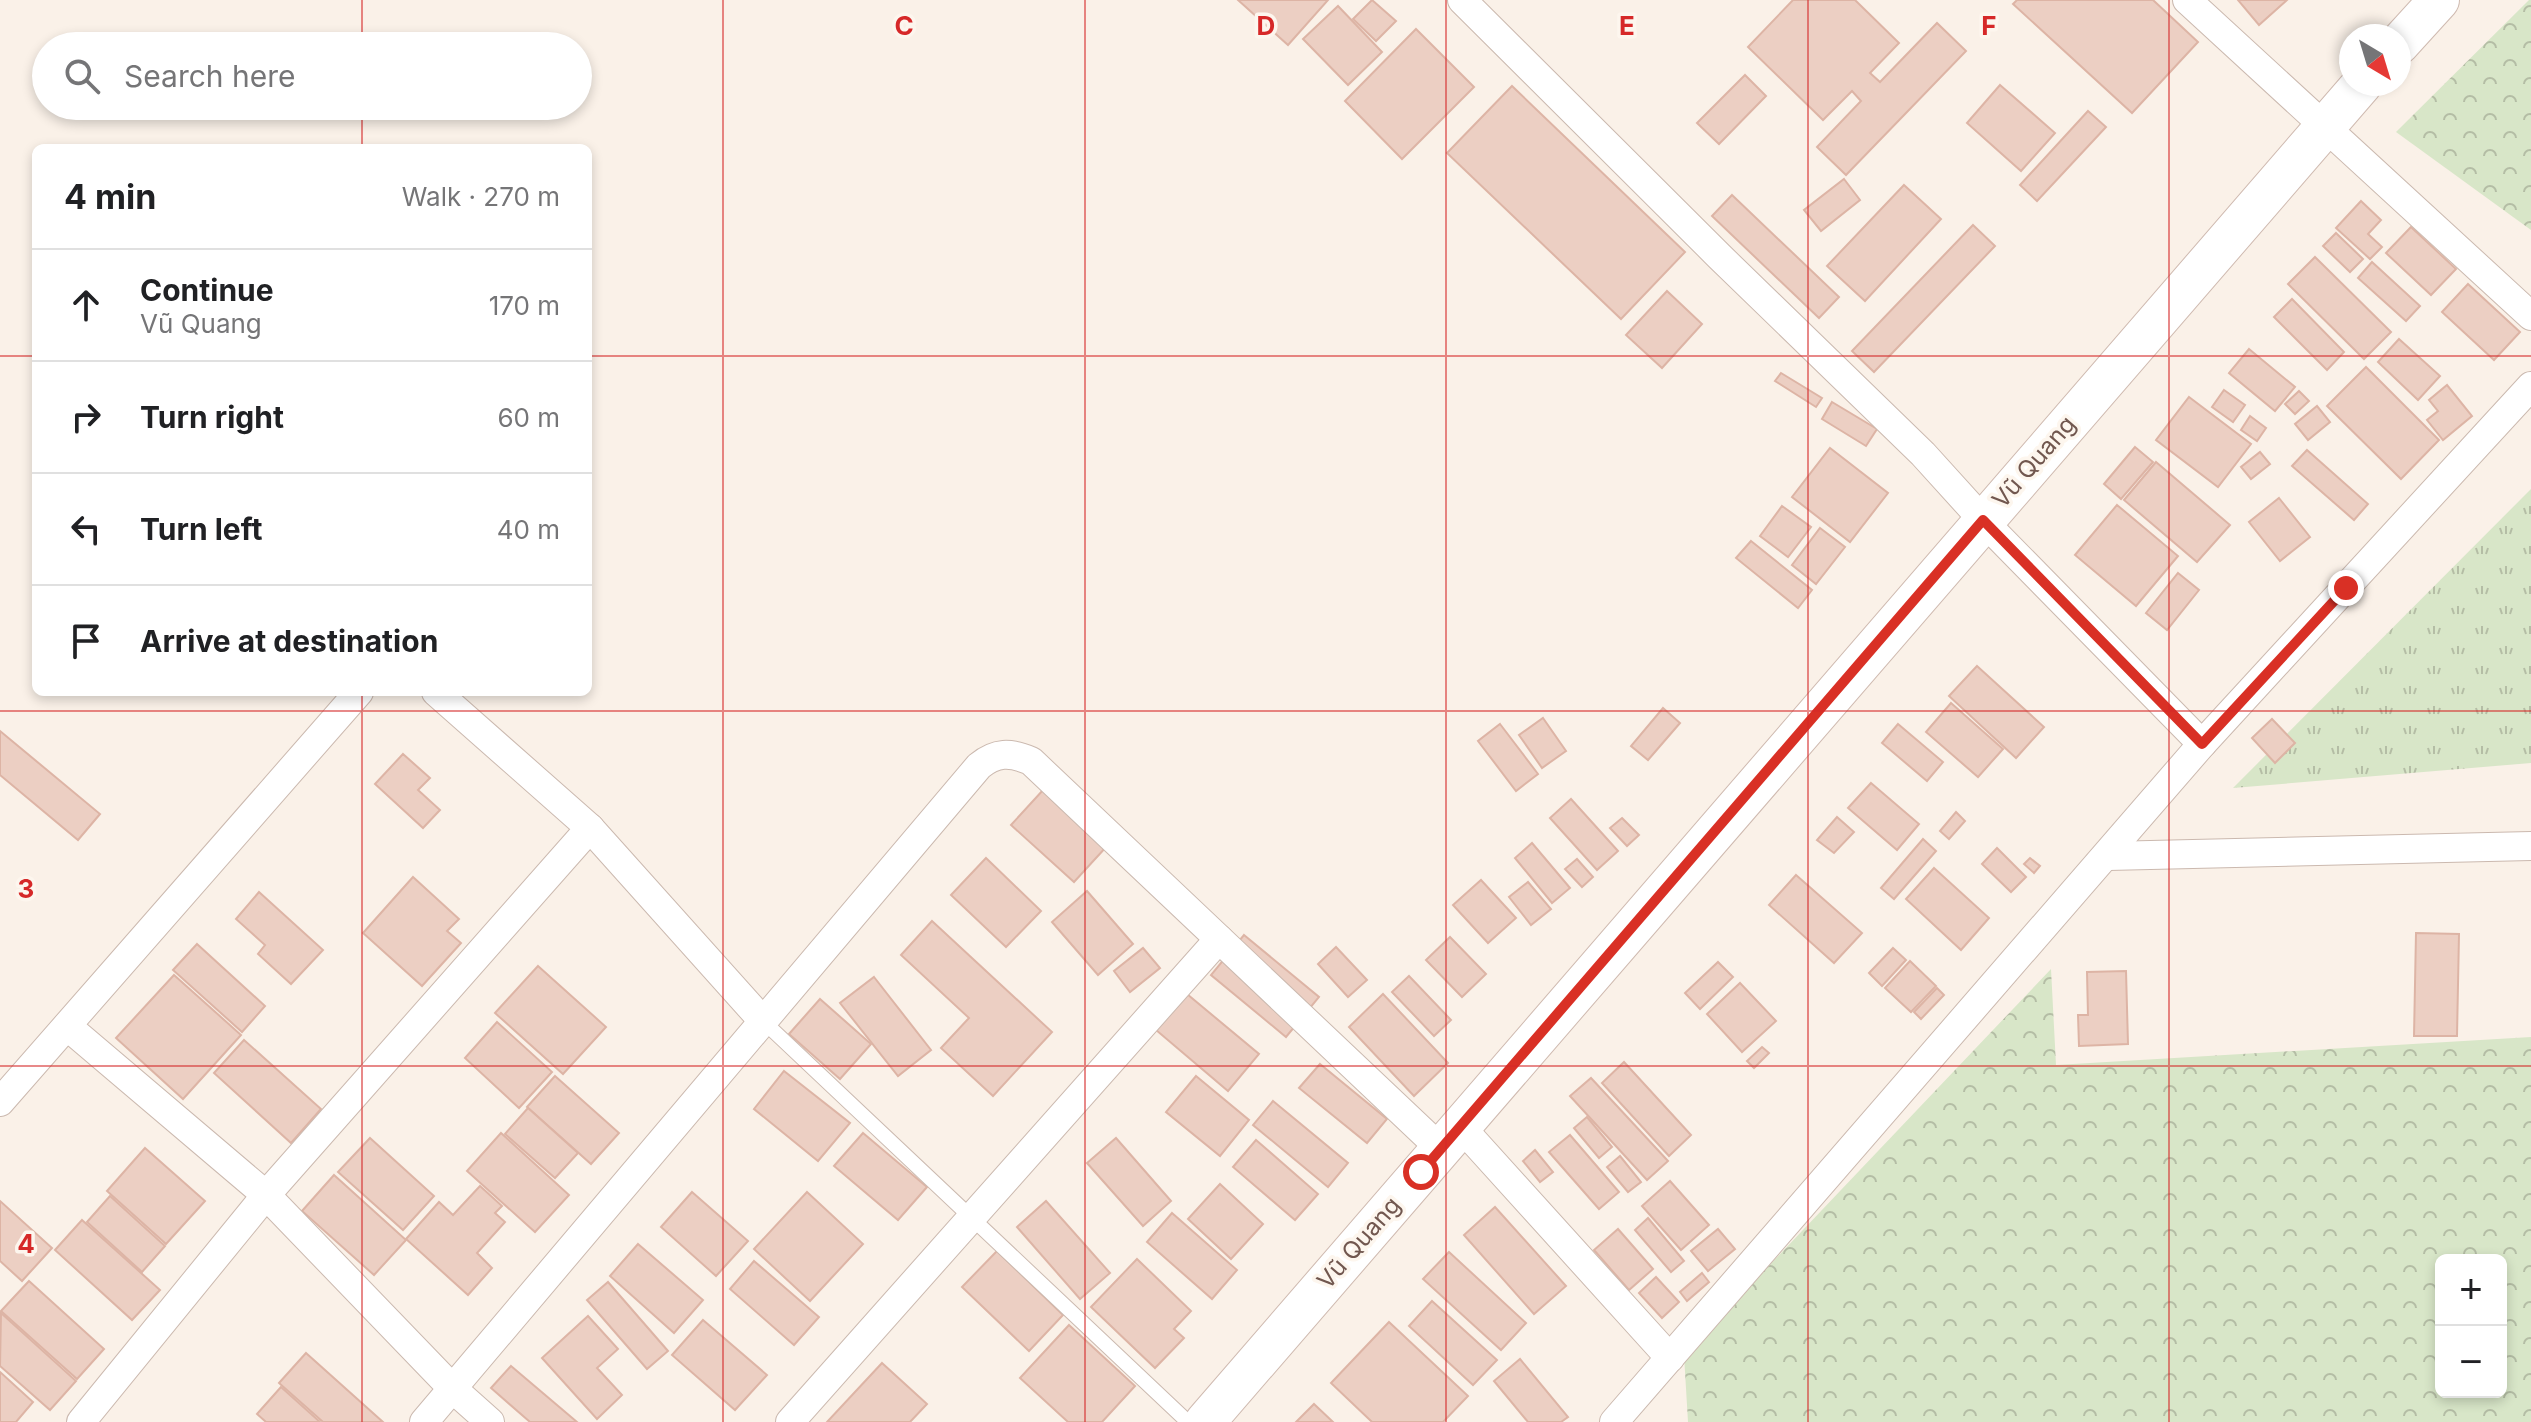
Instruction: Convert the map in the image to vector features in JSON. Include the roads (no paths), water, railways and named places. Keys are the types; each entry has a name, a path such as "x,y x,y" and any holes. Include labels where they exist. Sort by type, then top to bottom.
{"main road":[{"path":"2411,31 2439,0"},
{"name":"Vũ Quang","path":"1205,1422 2351,96"}],"street":[{"path":"1462,0 1923,454 1983,520 2202,744"},
{"path":"2187,0 2531,316"},
{"path":"1614,1422 2202,744 2531,386"},
{"path":"0,1102 356,696"},
{"path":"441,696 590,828 763,1021"},
{"path":"424,1422 979,766 990,757 1002,754 1018,755 1031,761 1219,939 1451,1138 1670,1358"},
{"path":"81,1422 266,1195 590,828"},
{"path":"2108,856 2531,846"},
{"path":"790,1422 1219,939"},
{"path":"67,1026 266,1195 453,1389 490,1422"}],"lane":[{"path":"763,1021 1188,1422"}]}
